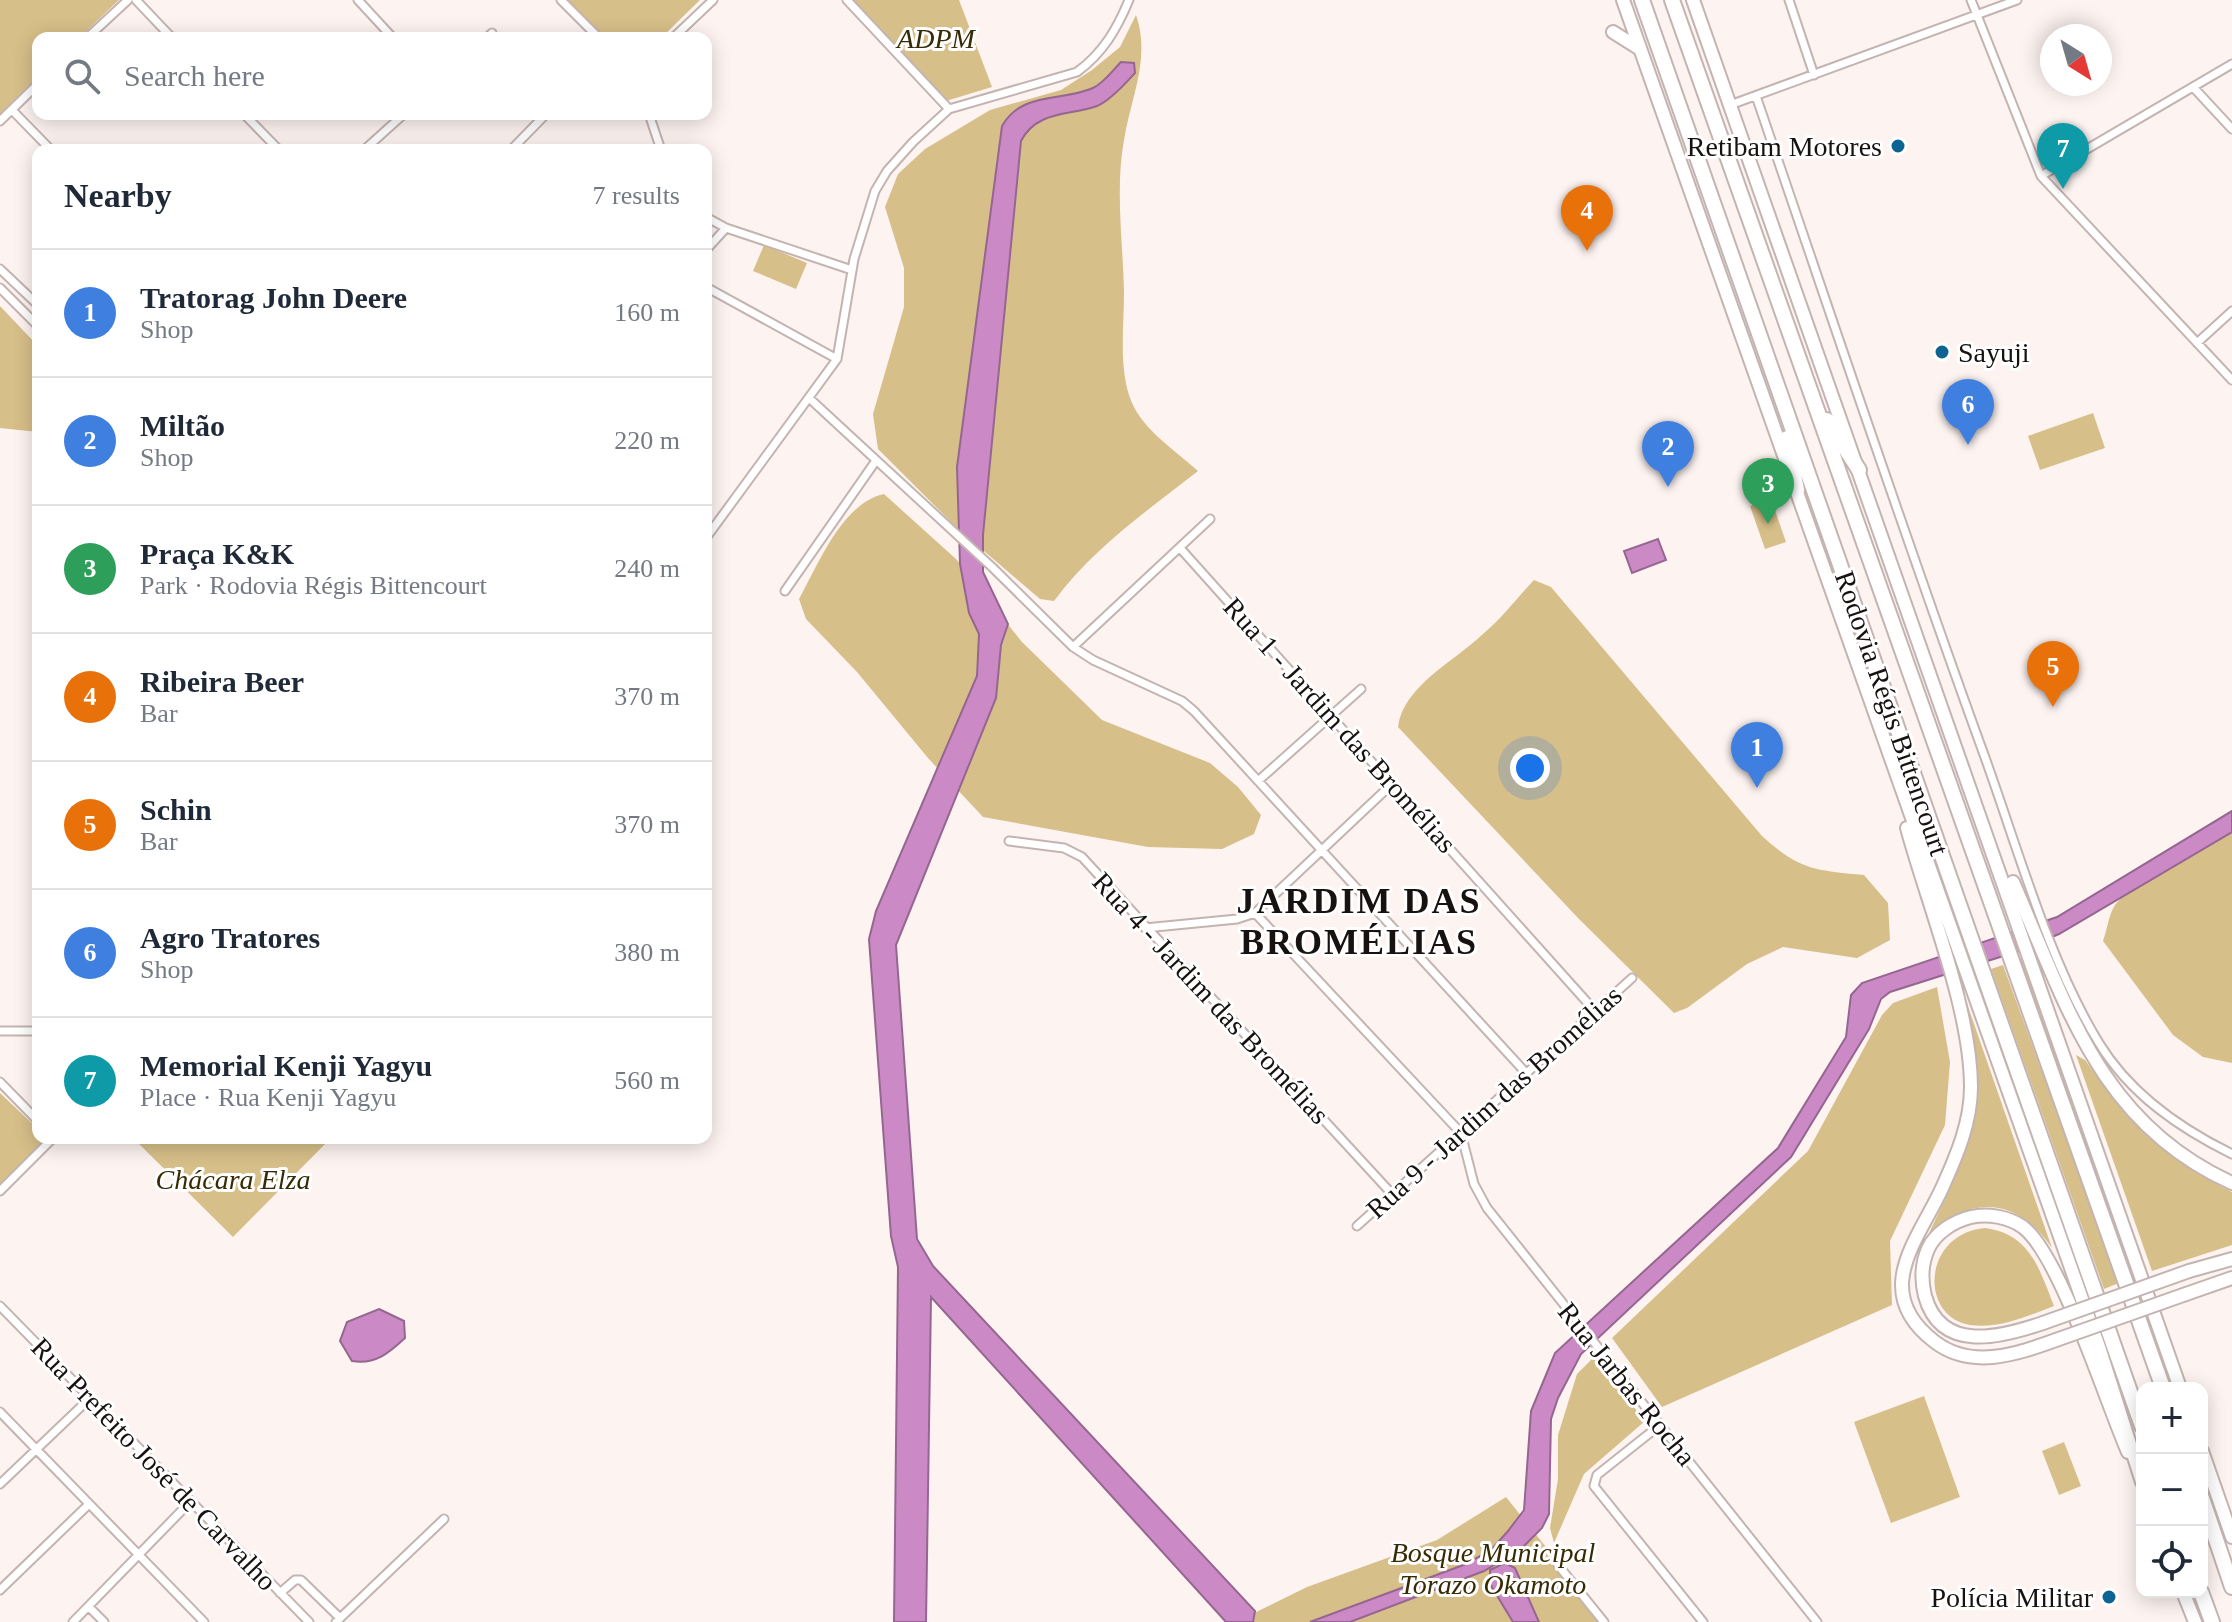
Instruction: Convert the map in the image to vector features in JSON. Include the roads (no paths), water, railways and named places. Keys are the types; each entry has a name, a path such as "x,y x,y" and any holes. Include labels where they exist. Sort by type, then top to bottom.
{"highway":[{"name":"Rodovia Régis Bittencourt","path":"1642,0 1972,942 1979,985 2136,1410"},
{"name":"Rodovia Régis Bittencourt","path":"1672,0 2013,971 2079,1142 2161,1382"},
{"path":"1779,391 1797,490"},
{"path":"1814,401 1859,470"},
{"path":"2208,1516 2232,1587"},
{"path":"2203,1598 2212,1622"}],"main road":[{"path":"1623,0 1958,948 1979,985 2136,1464"},
{"path":"1693,0 1962,757 2031,920 2052,956 2083,1042 2116,1095 2177,1154 2232,1183"},
{"path":"1613,32 1640,49"},
{"path":"1883,740 1954,991 1970,1060 1970,1112 1942,1190 1907,1252 1903,1275 1905,1298 1914,1321 1946,1351 1988,1359 2056,1340 2232,1278"},
{"path":"2031,920 2034,965 2178,1382"},
{"path":"2136,1468 2072,1313 2056,1274 2030,1235 2009,1219 1985,1215 1959,1222 1941,1232 1929,1245 1922,1265 1922,1286 1928,1305 1949,1330 1961,1336 1995,1337 2043,1323 2072,1313 2189,1271 2232,1259"},
{"path":"2203,1454 2232,1537"},
{"path":"2185,1598 2195,1622"}],"street":[{"path":"93,32 128,0"},
{"path":"136,0 166,32"},
{"path":"358,0 387,32"},
{"path":"561,0 593,32"},
{"path":"679,32 713,0"},
{"path":"847,0 949,109"},
{"path":"712,530 837,359 852,270 880,181 913,142 949,109 1077,72 1094,60 1112,36 1129,0"},
{"path":"1789,0 1814,75"},
{"path":"1971,0 2041,176 2232,380"},
{"path":"1730,105 2017,0"},
{"path":"2041,176 2232,64"},
{"path":"2193,87 2232,129"},
{"path":"0,121 32,90"},
{"path":"1756,96 1963,695 2031,920"},
{"path":"12,110 45,144"},
{"path":"250,120 273,144"},
{"path":"371,144 397,120"},
{"path":"517,144 540,120"},
{"path":"651,120 659,144"},
{"path":"712,220 726,228 852,270"},
{"path":"712,243 726,228"},
{"path":"0,269 32,299"},
{"path":"0,288 32,320"},
{"path":"712,290 837,359"},
{"path":"2197,343 2232,311"},
{"path":"809,398 993,568 1073,647 1182,701 1526,1073"},
{"path":"785,591 875,462"},
{"path":"1073,647 1210,519"},
{"name":"Rua 1 - Jardim das Bromélias","path":"1180,548 1595,1011"},
{"path":"1258,781 1361,689"},
{"path":"1145,928 1237,919 1255,913 1393,783"},
{"name":"Rua 4 - Jardim das Bromélias","path":"1009,841 1076,853 1392,1194"},
{"path":"1255,913 1461,1133"},
{"path":"2052,956 2099,1043 2118,1070 2154,1106 2232,1154"},
{"name":"Rua 9 - Jardim das Bromélias","path":"1357,1226 1632,978"},
{"path":"0,1031 32,1031"},
{"path":"0,1082 32,1115"},
{"name":"Rua Jarbas Rocha","path":"1461,1133 1471,1177 1482,1200 1817,1622"},
{"path":"0,1191 47,1144"},
{"name":"Rua Prefeito José de Carvalho","path":"0,1306 309,1622"},
{"path":"0,1484 89,1399"},
{"path":"0,1412 87,1506 204,1622"},
{"path":"1660,1425 1597,1475 1594,1482 1600,1496 1703,1622"},
{"path":"73,1622 190,1502"},
{"path":"0,1590 87,1506"},
{"path":"280,1593 295,1580 301,1580 338,1620 444,1519"},
{"path":"1558,1565 1604,1622"},
{"path":"89,1607 104,1622"}],"place":[{"name":"Retibam Motores","path":"1898,146"},
{"name":"Memorial Kenji Yagyu","path":"2063,189"},
{"name":"Ribeira Beer","path":"1587,251"},
{"name":"Sayuji","path":"1942,352"},
{"name":"Agro Tratores","path":"1968,445"},
{"name":"Miltão","path":"1668,487"},
{"name":"Praça K&K","path":"1768,524"},
{"name":"Schin","path":"2053,707"},
{"name":"Tratorag John Deere","path":"1757,788"},
{"name":"Polícia Militar","path":"2109,1597"}],"district":[{"name":"JARDIM DAS BROMÉLIAS","path":"1359,922"}],"park label":[{"name":"ADPM","path":"936,38"},
{"name":"Chácara Elza","path":"233,1179"},
{"name":"Bosque Municipal Torazo Okamoto","path":"1493,1568"}]}
